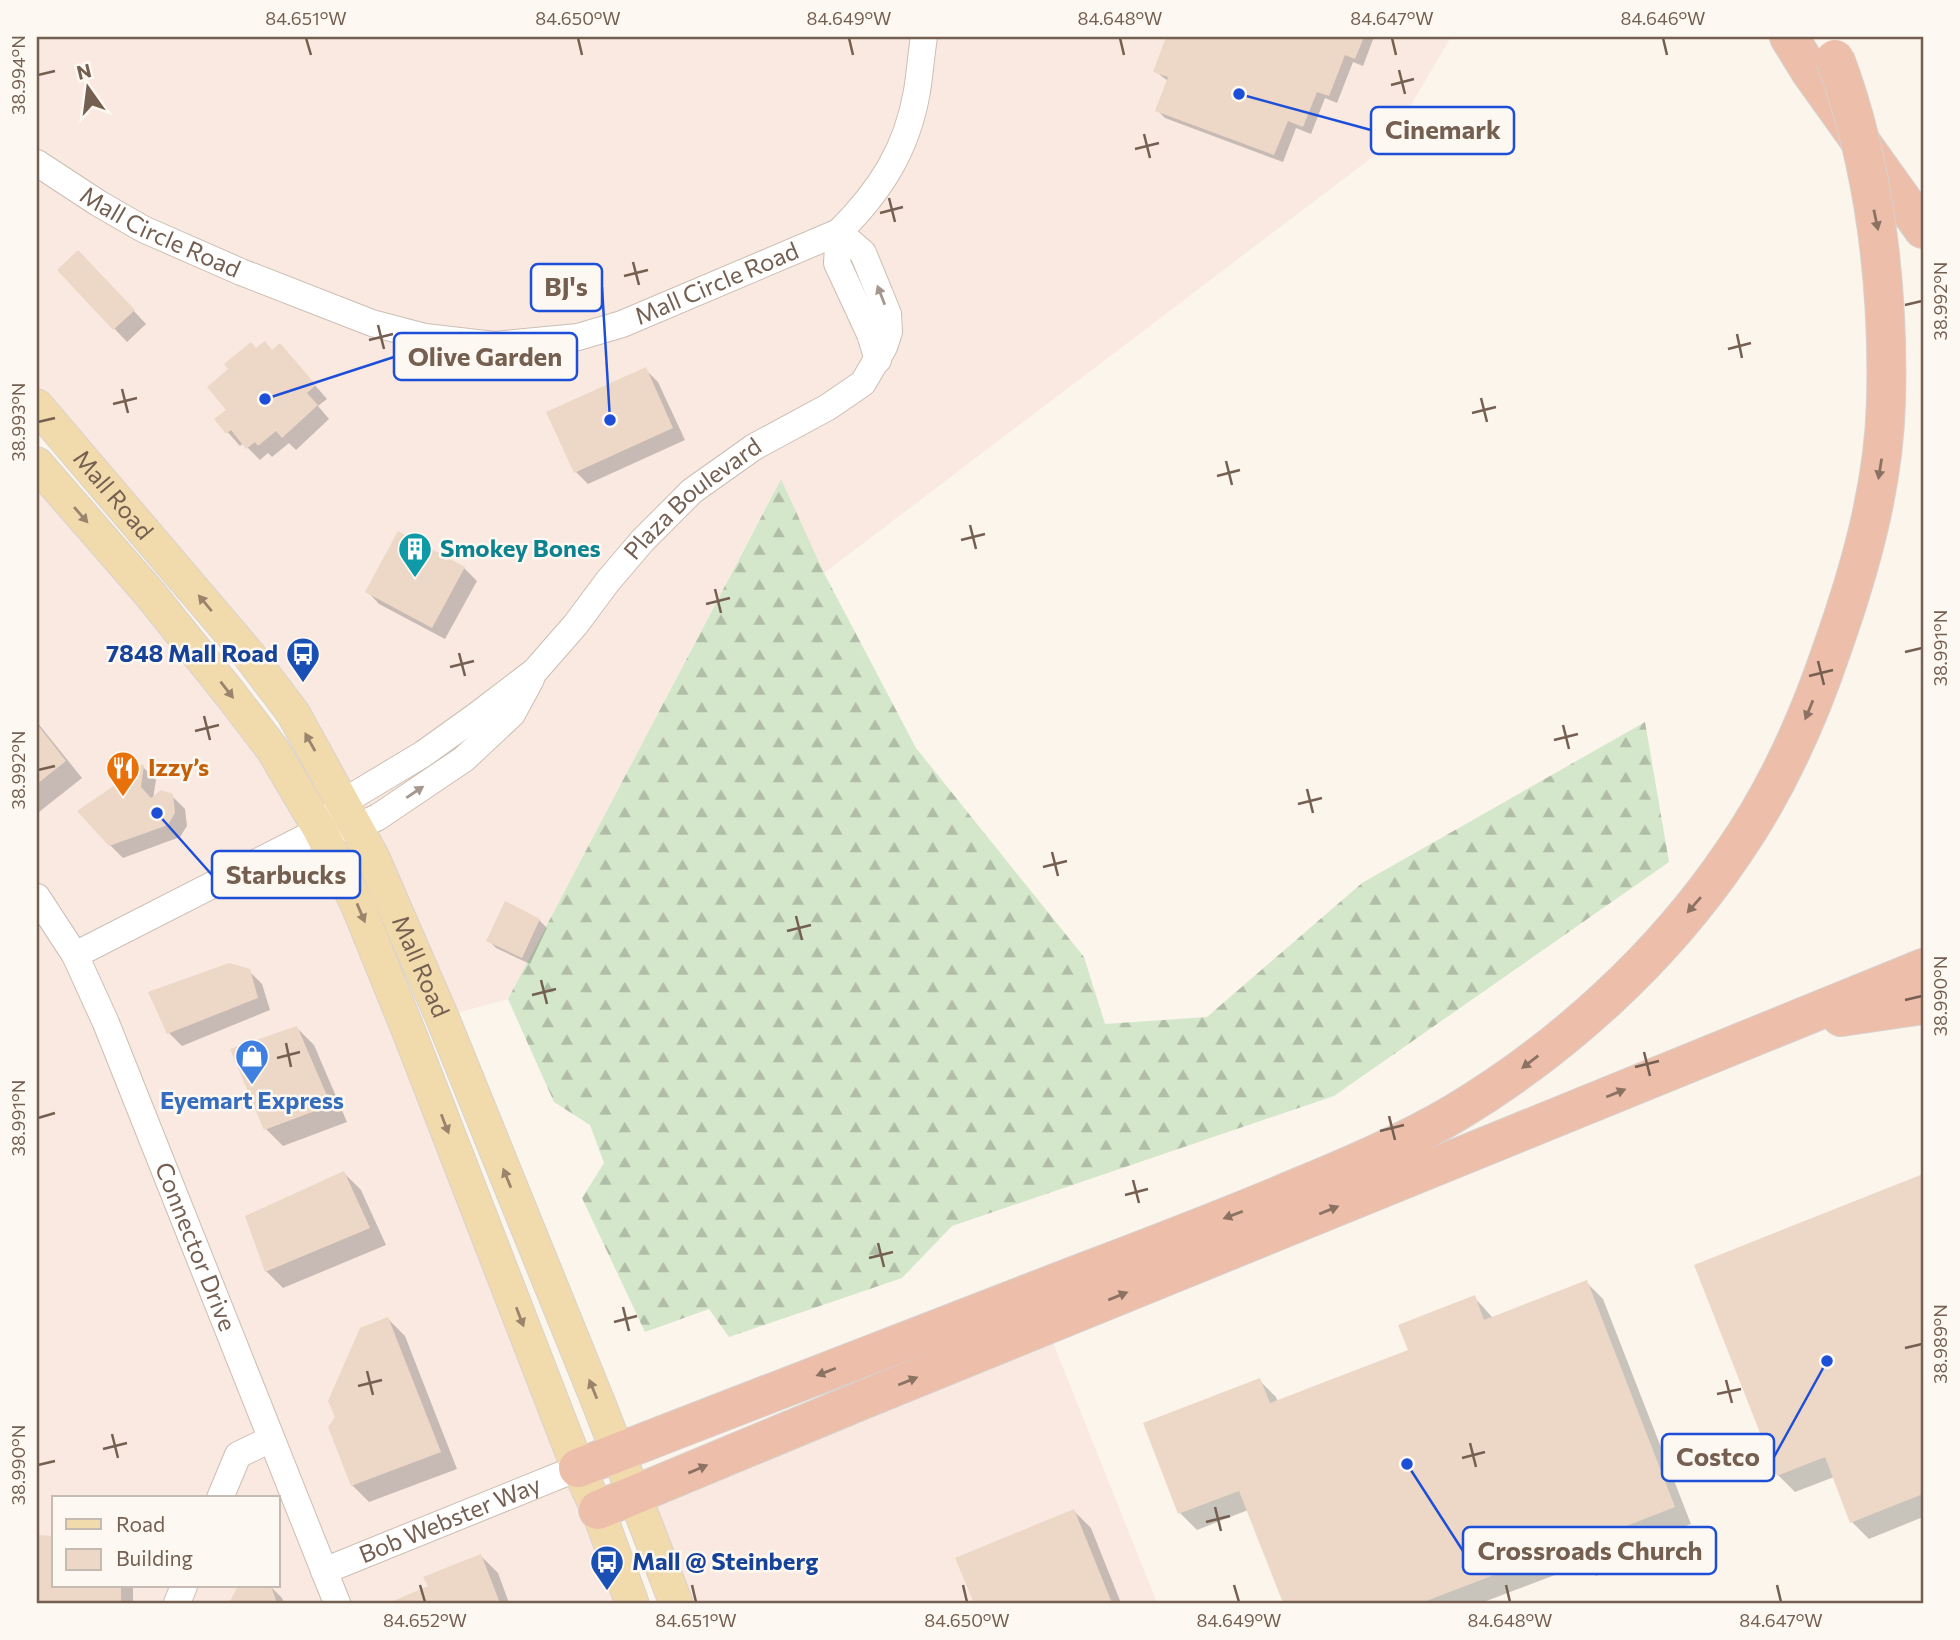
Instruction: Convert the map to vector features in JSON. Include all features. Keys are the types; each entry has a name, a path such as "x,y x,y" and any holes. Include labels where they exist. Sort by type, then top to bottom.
{"highway":[{"path":"1789,37 1810,71 1923,229"},
{"path":"578,1468 1235,1214 1365,1160 1453,1114 1521,1070 1612,993 1700,899 1735,851 1775,783 1797,738 1826,666 1858,568 1880,471 1886,427 1888,346 1880,239 1849,98 1830,48"},
{"path":"598,1510 1923,968"},
{"path":"1773,1028 1923,1005"}],"main road":[{"name":"Mall Road","path":"37,406 257,665 293,713 350,814 373,858 442,1017 618,1452 676,1603"},
{"name":"Mall Road","path":"37,464 150,594 231,695 273,750 320,830 357,904 399,1006 578,1468 598,1510 632,1603"}],"street":[{"name":"Mall Circle Road","path":"37,163 143,229 241,272 372,323 425,337 494,345 578,337 622,324 839,232 866,204 900,151 918,90 923,37"},
{"name":"Plaza Boulevard","path":"75,955 350,814 378,817 464,759 512,714 535,671 643,540 692,491 754,447 847,396 863,383 878,360 870,334 837,262 839,232"},
{"name":"Connector Drive","path":"37,897 75,955 106,1023 337,1603"},
{"path":"221,1496 238,1455 271,1439"},
{"name":"Bob Webster Way","path":"324,1571 578,1468"}],"shaded area":[{"path":"37,37 1451,37 1387,146 824,573 780,480 508,999 442,1017 343,802 37,406"},
{"path":"37,464 320,830 632,1603 37,1603"},
{"path":"1046,1325 1157,1603 676,1603 635,1496"}],"green space":[{"path":"781,479 824,573 916,748 1084,957 1105,1024 1207,1017 1362,883 1645,722 1669,862 1334,1096 952,1226 902,1278 729,1337 709,1309 645,1332 582,1198 604,1163 590,1125 554,1102 508,999"}],"building":[{"path":"1166,37 1364,37 1355,59 1345,55 1329,96 1317,92 1303,127 1288,121 1274,155 1155,111 1168,77 1153,72"},
{"path":"78,250 135,310 113,330 57,270"},
{"path":"265,341 272,350 280,343 316,385 307,393 318,405 282,438 276,431 258,446 255,442 246,449 231,430 226,434 214,419 226,410 207,387 228,369 224,364 251,342 256,348"},
{"path":"646,367 673,428 574,473 546,412"},
{"name":"Smokey Bones","path":"398,531 465,567 432,628 365,592"},
{"path":"37,724 66,761 37,784"},
{"path":"125,763 144,765 141,787 151,798 161,790 173,794 175,813 168,825 109,846 77,811 124,779"},
{"path":"505,901 540,919 522,958 486,941"},
{"path":"229,963 250,969 258,998 167,1034 148,992"},
{"path":"297,1026 331,1105 264,1130 230,1049"},
{"path":"344,1171 370,1228 265,1272 245,1216"},
{"path":"1923,1174 1923,1494 1850,1523 1825,1457 1777,1476 1694,1265"},
{"path":"1587,1280 1675,1507 1624,1527 1629,1540 1578,1560 1572,1545 1421,1603 1283,1603 1239,1491 1178,1514 1143,1423 1260,1378 1270,1403 1408,1350 1398,1325 1475,1295 1484,1320"},
{"path":"388,1317 441,1452 351,1486 328,1427 335,1417 328,1401 360,1328"},
{"path":"1074,1509 1112,1603 974,1603 955,1558"},
{"path":"37,1535 52,1536 52,1588 121,1588 121,1603 37,1603"},
{"path":"481,1554 500,1603 389,1603 428,1586 423,1577"},
{"path":"237,1588 272,1588 277,1603 229,1603"}],"place":[{"name":"Cinemark","path":"1239,94"},
{"name":"Olive Garden","path":"265,399"},
{"name":"BJ's","path":"610,420"},
{"name":"Smokey Bones","path":"415,579"},
{"name":"7848 Mall Road","path":"303,684"},
{"name":"Izzy’s","path":"123,798"},
{"name":"Starbucks","path":"157,813"},
{"name":"Eyemart Express","path":"252,1086"},
{"name":"Costco","path":"1827,1361"},
{"name":"Crossroads Church","path":"1407,1464"},
{"name":"Mall @ Steinberg","path":"607,1592"}]}
